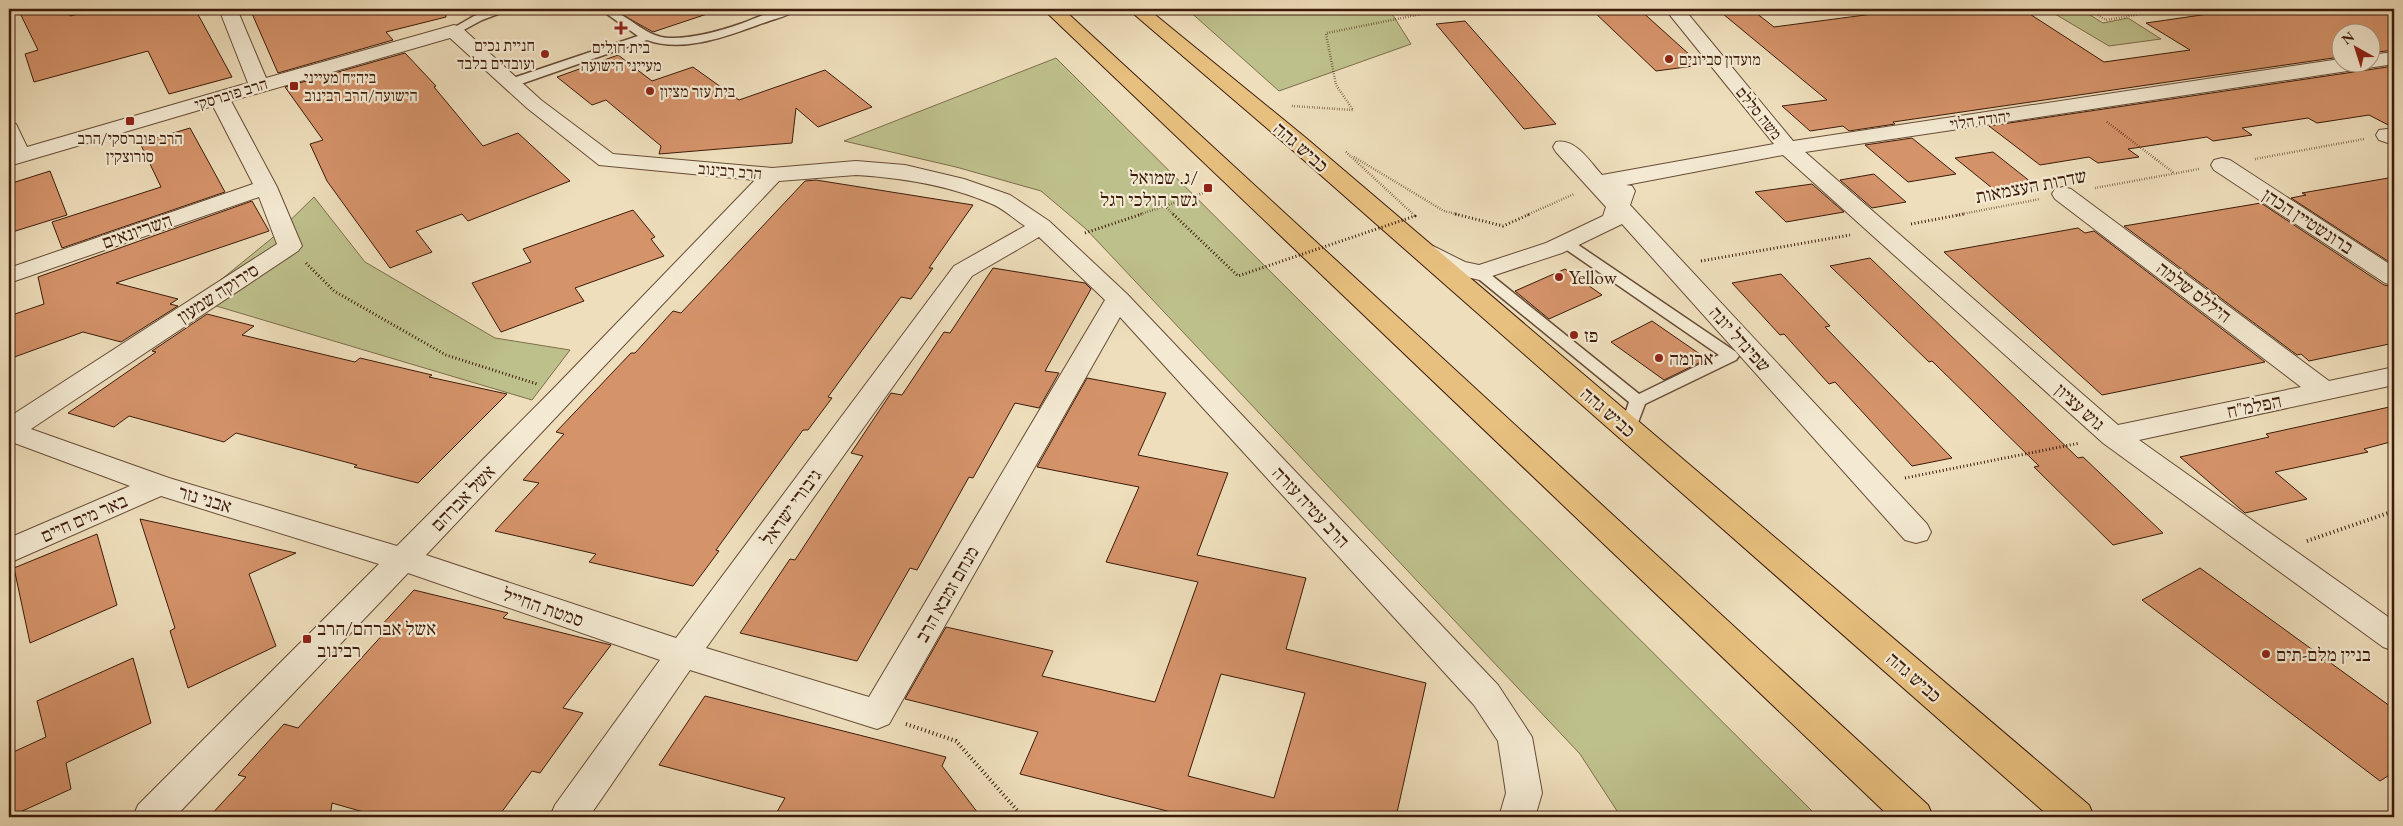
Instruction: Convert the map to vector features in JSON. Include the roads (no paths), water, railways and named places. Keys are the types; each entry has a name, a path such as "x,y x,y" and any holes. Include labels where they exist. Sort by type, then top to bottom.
{"highway":[{"path":"1052,9 1915,817"},
{"name":"כביש גהה","path":"1137,9 1298,143 2076,817"}],"street":[{"path":"228,9 259,86"},
{"name":"משה סללם","path":"1674,9 1788,148"},
{"name":"הרב פוברסקי","path":"14,157 454,31"},
{"name":"הרב רבינוב","path":"454,31 534,104 606,160 772,175 856,168 905,172 956,184 1002,200 1050,234"},
{"path":"2380,60 2394,58"},
{"name":"יהודה הלוי","path":"1598,183 1788,148 2330,67"},
{"path":"219,98 266,187"},
{"path":"9,128 14,157"},
{"name":"שפינדל יונה","path":"1564,147 1916,532"},
{"name":"גוש עציון","path":"1788,148 2113,436 2394,638"},
{"name":"ברונשטיין הכהן","path":"2222,165 2394,278"},
{"name":"אשל אברהם","path":"151,817 404,560 772,175"},
{"path":"1419,248 1457,268 1480,273 1566,243 1613,220 1624,193 1626,178"},
{"name":"סירוקה שמעון","path":"9,430 290,246 266,187"},
{"name":"השריונאים","path":"9,276 266,187"},
{"name":"היללס שלמה","path":"2063,194 2325,391"},
{"name":"הרב עטיה עזרה","path":"1050,234 1118,299 1486,695 1515,737 1524,793 1517,817"},
{"name":"גיבורי ישראל","path":"568,817 683,654 963,271 1050,234"},
{"name":"מנחם זמבא הרב","path":"683,654 877,714 1118,299"},
{"name":"הפלמ\"ח","path":"2113,436 2394,376"},
{"name":"אבני נזר","path":"9,430 159,485 404,560"},
{"name":"באר מים חיים","path":"9,551 159,485"},
{"name":"סמטת החייל","path":"404,560 683,654"}],"lane":[{"path":"454,31 478,18 504,9"},
{"path":"605,9 648,36 670,43 690,42 792,9"},
{"path":"511,83 648,36"},
{"path":"1566,243 1731,356 1638,401 1628,429"},
{"path":"1480,273 1638,401"}],"place":[{"name":"בית חולים מעייני הישועה","path":"621,28"},
{"name":"חניית נכים ועובדים בלבד","path":"545,54"},
{"name":"מועדון סביונים","path":"1669,59"},
{"name":"ביה״ח מעייני הישועה/הרב רבינוב","path":"294,86"},
{"name":"בית עזר מציון","path":"650,91"},
{"name":"הרב פוברסקי/הרב סורוצקין","path":"130,121"},
{"name":"ג. שמואל/ גשר הולכי רגל","path":"1208,188"},
{"name":"Yellow","path":"1559,277"},
{"name":"פז","path":"1574,335"},
{"name":"ארומה","path":"1659,358"},
{"name":"אשל אברהם/הרב רבינוב","path":"307,639"},
{"name":"בניין מלם-תים","path":"2266,654"}]}
